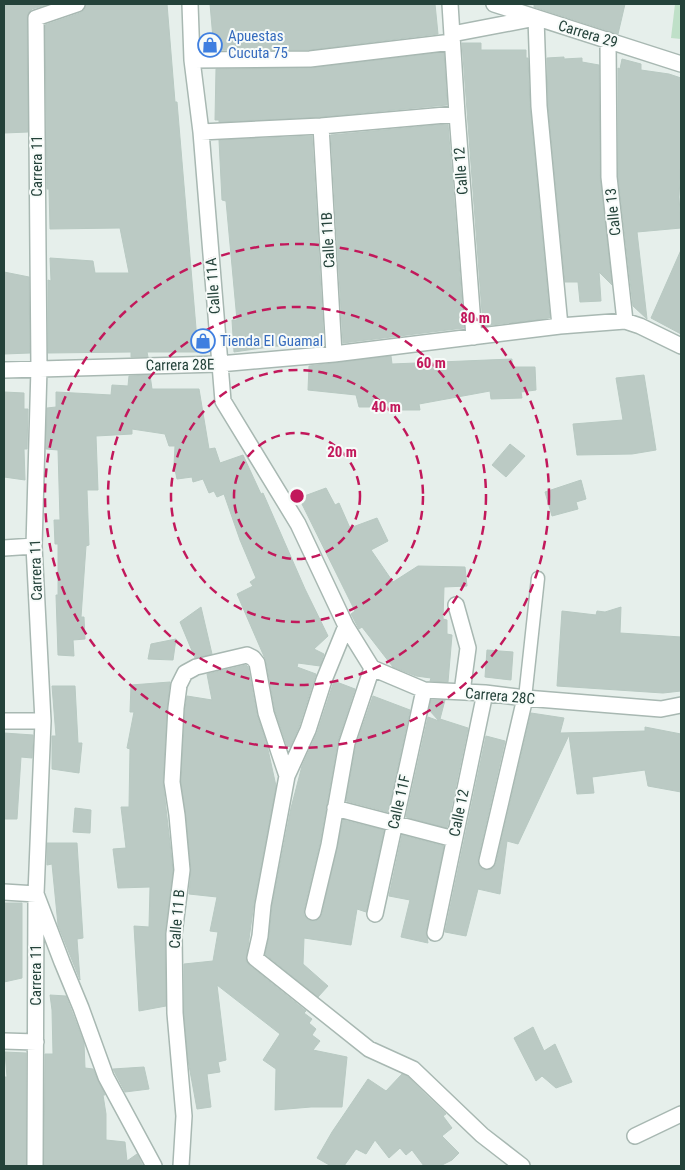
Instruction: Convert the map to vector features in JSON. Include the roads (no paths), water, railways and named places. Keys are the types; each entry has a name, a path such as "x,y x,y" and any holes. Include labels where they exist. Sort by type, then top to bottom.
{"street":[{"name":"Carrera 11","path":"35,1166 36,894 43,721 34,546 39,368 36,18 77,4"},
{"name":"Calle 11A","path":"190,4 192,60 201,132 223,401 298,524 346,626"},
{"name":"Calle 12","path":"450,4 474,337"},
{"name":"Carrera 29","path":"494,4 681,64"},
{"path":"192,60 310,59 452,38 536,18 539,106 560,326"},
{"name":"Calle 13","path":"608,40 609,177 625,321"},
{"path":"201,132 321,126 457,114"},
{"name":"Calle 11B","path":"321,126 334,354"},
{"name":"Carrera 28E","path":"4,370 219,364 334,354 560,326 625,321"},
{"path":"625,321 640,326 681,346"},
{"path":"4,548 34,546"},
{"path":"456,604 468,648 462,692"},
{"path":"313,912 329,845 347,743 372,668 346,626"},
{"path":"346,626 324,680 308,730 287,776 255,958 369,1049 413,1069 482,1135 522,1166"},
{"name":"Calle 11 B","path":"181,1166 184,1116 175,1013 174,934 182,870 172,782 176,708 179,685 185,673 196,667 247,655 253,658 257,663 266,713 287,776"},
{"name":"Carrera 28C","path":"372,668 424,690 485,693 661,709 681,705"},
{"name":"Calle 11F","path":"375,914 393,824 424,690"},
{"name":"Calle 12","path":"435,933 485,693"},
{"path":"487,861 525,698"},
{"path":"4,721 43,721"},
{"path":"335,808 454,840"},
{"path":"4,892 36,894 106,1077 154,1166"},
{"path":"4,1041 36,1042"},
{"path":"635,1136 681,1114"}],"lane":[{"path":"525,698 538,578"}],"place":[{"name":"Apuestas Cucuta 75","path":"210,45"},
{"name":"Tienda El Guamal","path":"203,341"}]}
